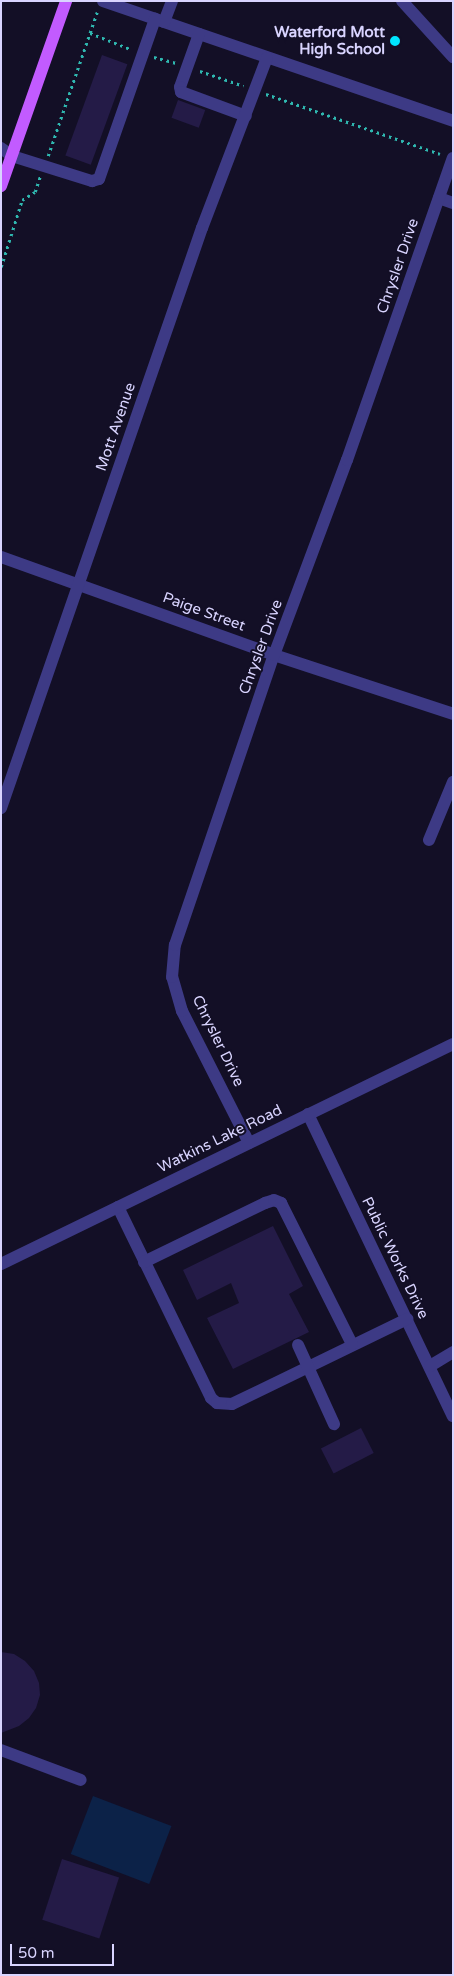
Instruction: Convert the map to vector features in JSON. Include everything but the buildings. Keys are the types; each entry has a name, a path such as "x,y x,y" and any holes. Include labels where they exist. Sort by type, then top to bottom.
{"main road":[{"path":"1,186 66,1"}],"street":[{"path":"103,1 453,121"},
{"path":"1,148 12,156 92,181 99,179 143,54 159,21 172,1"},
{"path":"402,1 453,56"},
{"path":"199,34 180,87 181,92 246,116"},
{"name":"Mott Avenue","path":"1,808 202,228 246,116 266,58"},
{"name":"Chrysler Drive","path":"249,1143 182,1011 172,977 175,945 274,655 347,460 453,158"},
{"path":"439,198 453,202"},
{"name":"Paige Street","path":"1,557 274,655 453,714"},
{"path":"429,840 453,782"},
{"name":"Watkins Lake Road","path":"1,1264 453,1044"},
{"name":"Public Works Drive","path":"308,1114 453,1416"},
{"path":"144,1262 274,1200 281,1203 352,1344"},
{"path":"118,1208 211,1398 217,1403 232,1404 352,1344 407,1319"},
{"path":"298,1345 334,1424"},
{"path":"430,1366 453,1352"},
{"path":"1,1750 81,1780"}],"path":[{"path":"1,267 22,200 35,192 95,17"},
{"path":"90,33 143,54 187,67 453,158"}],"water":[{"path":"93,1796 171,1826 149,1884 71,1854"}],"place":[{"name":"Waterford Mott High School","path":"395,41"}]}
